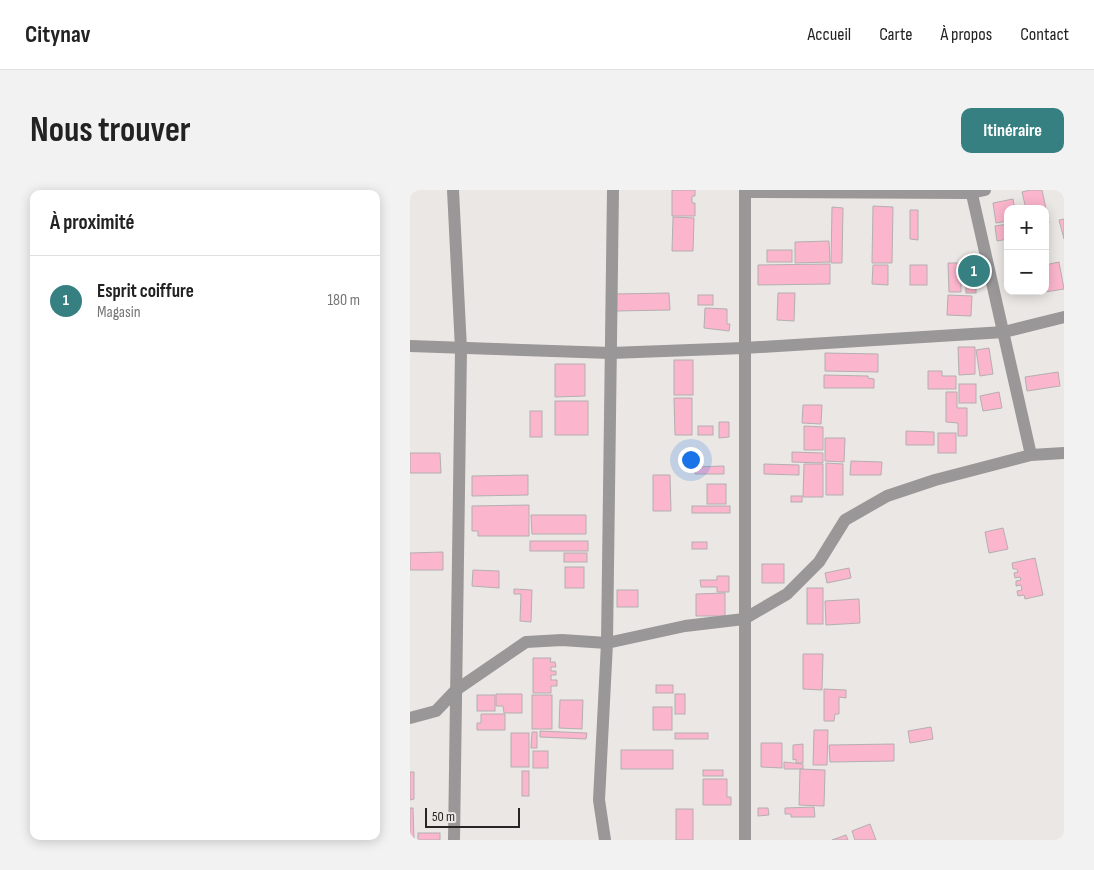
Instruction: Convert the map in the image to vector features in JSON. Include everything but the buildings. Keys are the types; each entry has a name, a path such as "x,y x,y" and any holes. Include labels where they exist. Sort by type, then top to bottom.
{"street":[{"path":"453,190 461,349 454,840"},
{"path":"605,840 599,800 607,643 613,190"},
{"path":"745,840 745,191 971,192 985,190"},
{"path":"971,192 1031,455"},
{"path":"410,346 611,353 744,348 1004,332 1064,317"},
{"path":"410,718 436,711 456,690 526,642 562,640 607,643 685,626 744,619 787,594 820,562 845,520 887,496 935,480 1031,455 1064,453"}],"place":[{"name":"Esprit coiffure","path":"974,271"}]}
